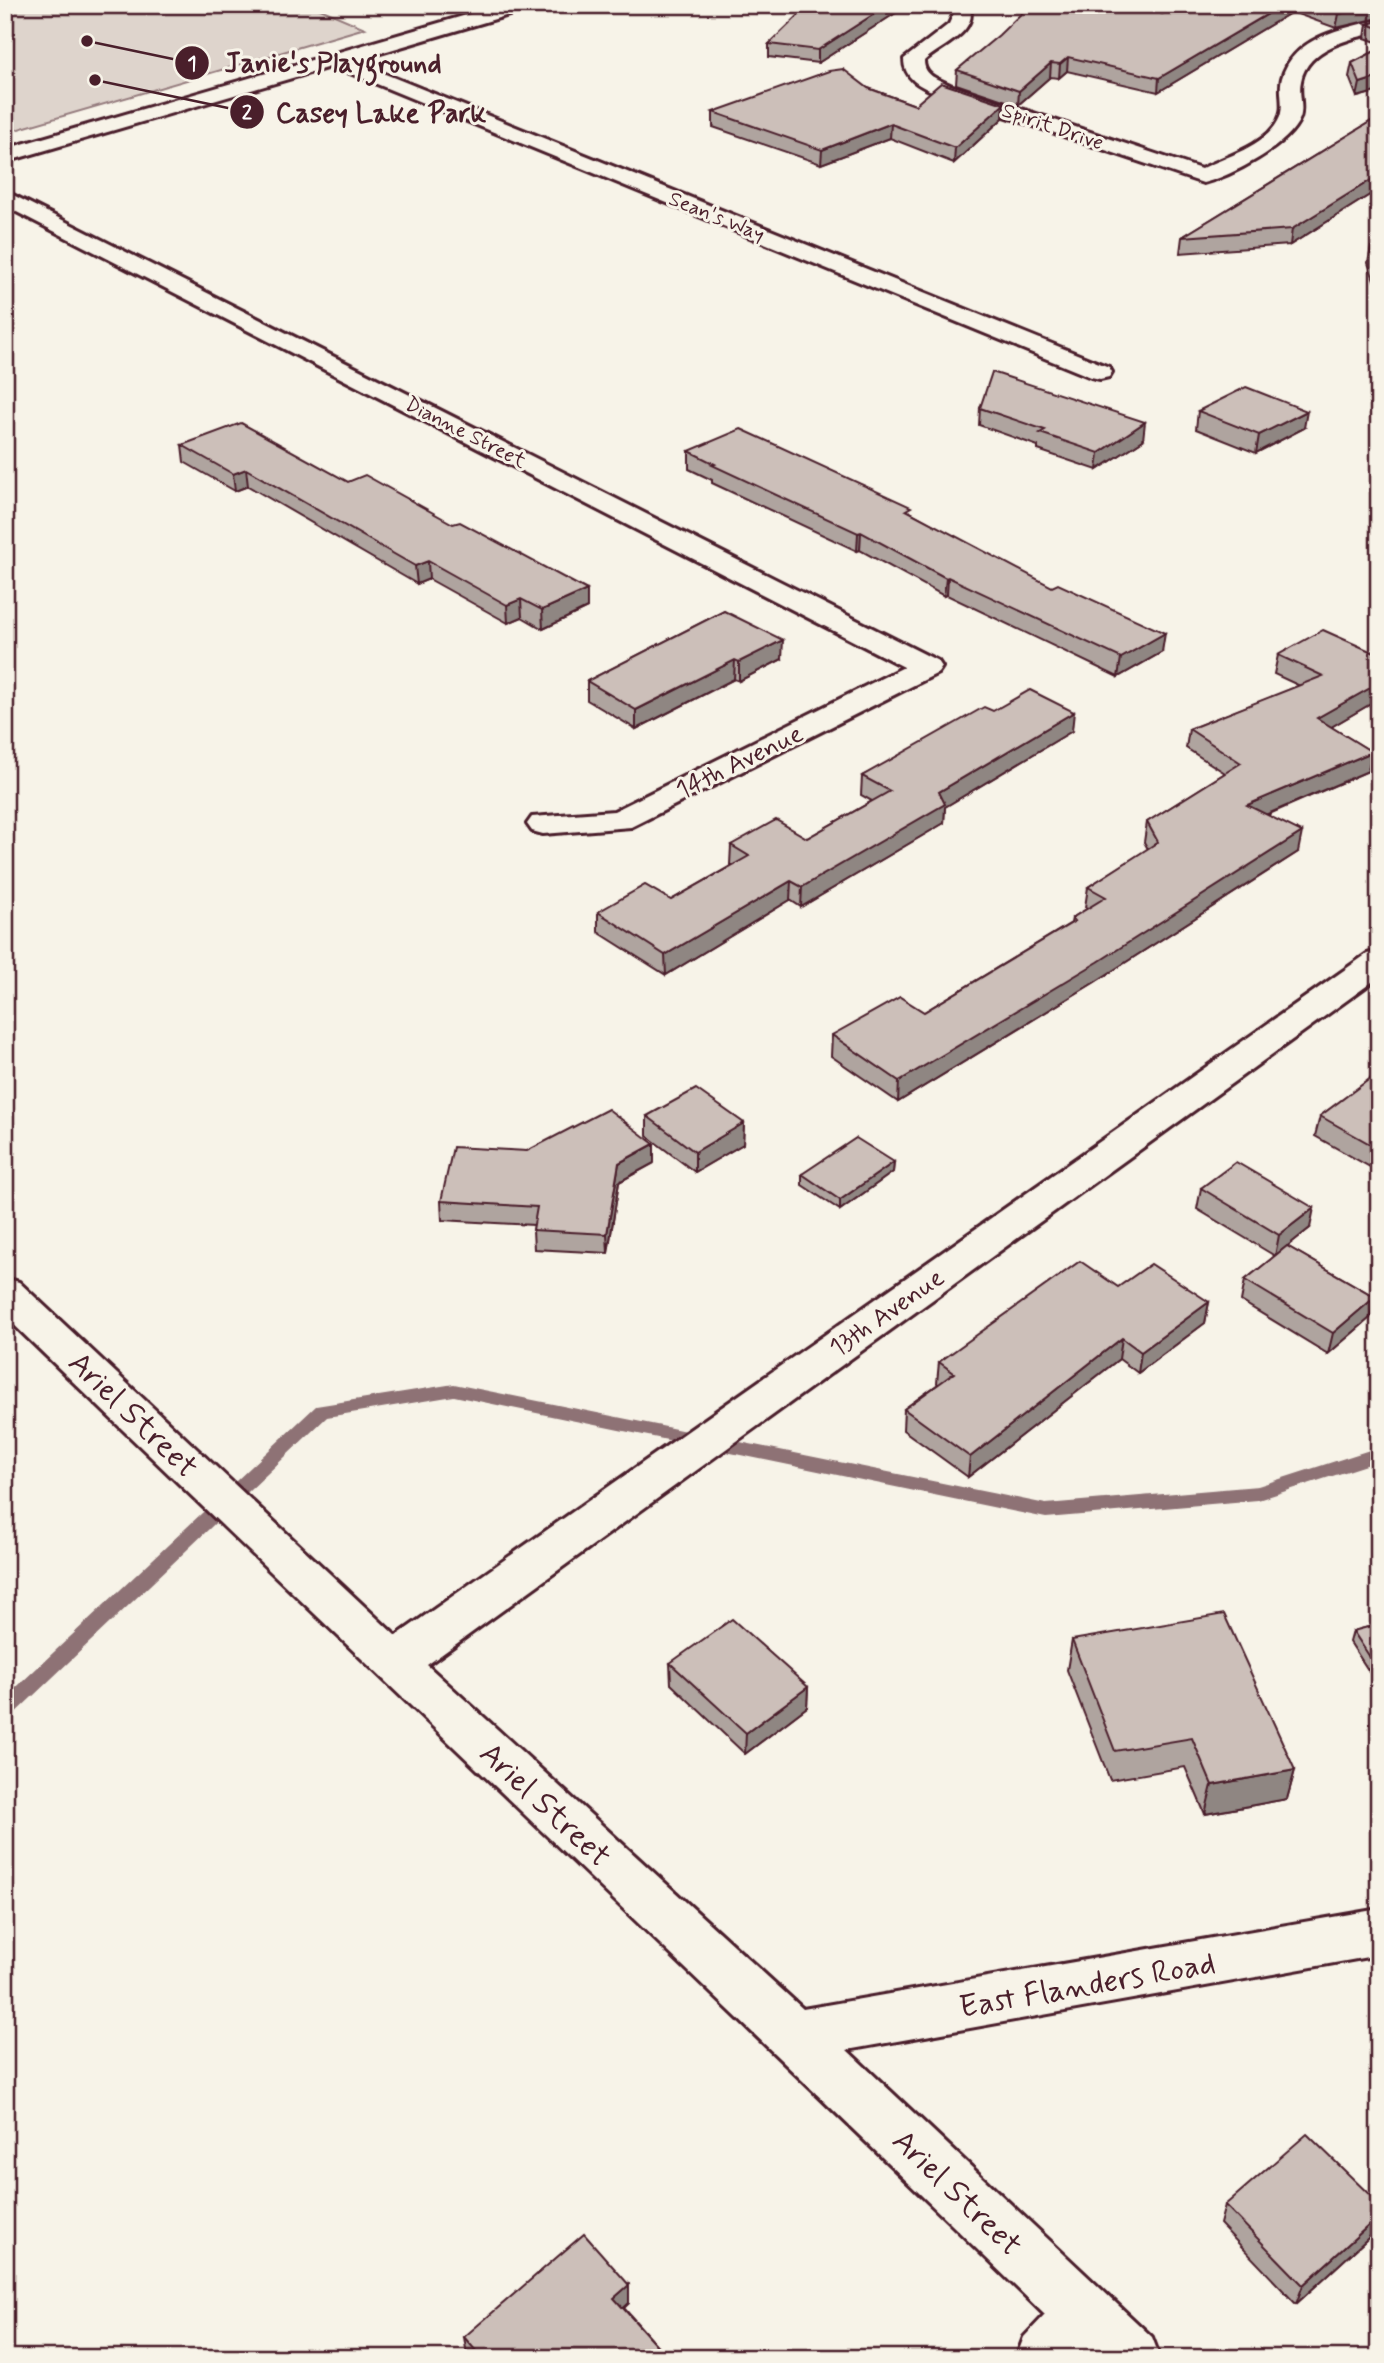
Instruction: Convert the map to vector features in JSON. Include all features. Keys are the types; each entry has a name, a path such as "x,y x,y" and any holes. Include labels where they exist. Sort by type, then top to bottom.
{"street":[{"path":"5,156 522,5"},
{"name":"Spirit Drive","path":"960,5 964,11 964,20 957,29 922,50 914,59 916,72 922,78 943,89 1203,177 1259,148 1282,129 1293,109 1291,79 1304,57 1335,37 1379,26"},
{"name":"Sean's Way","path":"334,60 1100,372"},
{"name":"Dianne Street","path":"5,197 927,667"},
{"name":"14th Avenue","path":"543,824 620,820 927,667"},
{"name":"13th Avenue","path":"394,1663 1379,961"},
{"name":"Ariel Street","path":"5,1292 394,1663 794,2035 1131,2358"},
{"name":"East Flanders Road","path":"794,2035 1379,1932"},
{"path":"1045,2358 1086,2315"}],"shaded area":[{"path":"5,5 311,5 365,28 5,133"}],"building":[{"path":"809,5 888,5 818,50 769,44"},
{"path":"1030,5 1142,5 1162,14 1187,5 1283,5 1159,78 1068,57 1060,64 1051,63 1019,91 957,70"},
{"path":"1313,5 1379,5 1339,14"},
{"path":"1379,21 1379,28 1367,24"},
{"path":"1379,49 1379,77 1360,83 1352,63"},
{"path":"843,69 868,88 915,105 941,83 1004,104 955,148 892,123 822,150 713,112 829,71"},
{"path":"1378,117 1379,175 1292,229 1182,237"},
{"path":"1379,243 1379,269 1371,247"},
{"path":"992,372 1145,422 1099,453 1040,433 1045,430 980,408"},
{"path":"1246,387 1307,411 1259,435 1198,411"},
{"path":"241,423 348,482 365,475 453,524 460,522 587,590 542,610 521,599 507,605 428,561 415,566 246,469 233,474 182,445"},
{"path":"741,429 911,507 906,510 1052,587 1058,584 1165,633 1121,658 946,578 861,532 858,533 712,465 715,464 689,451"},
{"path":"724,611 783,640 739,662 735,660 636,710 587,681"},
{"path":"1323,630 1379,655 1379,683 1317,718 1372,752 1247,805 1302,832 1098,962 899,1081 832,1035 900,997 924,1012 1075,921 1072,918 1106,897 1088,887 1158,842 1147,822 1241,763 1189,729 1323,676 1278,655"},
{"path":"1030,690 1074,712 939,792 945,804 802,887 791,881 665,955 598,912 645,885 671,900 749,856 731,845 776,820 807,838 890,791 862,776 984,707 993,711"},
{"path":"1375,1075 1379,1077 1379,1149 1320,1116"},
{"path":"696,1089 744,1123 695,1152 647,1116"},
{"path":"608,1109 654,1144 619,1163 607,1234 533,1230 537,1207 441,1201 453,1147 527,1151"},
{"path":"856,1138 894,1162 840,1200 802,1174"},
{"path":"1236,1162 1314,1208 1279,1235 1201,1188"},
{"path":"1287,1246 1375,1297 1333,1333 1245,1280"},
{"path":"1080,1261 1118,1287 1151,1264 1209,1302 1141,1352 1122,1338 970,1457 904,1409 954,1373 939,1362"},
{"path":"1224,1614 1295,1770 1212,1785 1192,1738 1115,1751 1072,1640"},
{"path":"732,1619 808,1687 746,1733 670,1663"},
{"path":"1379,1624 1379,1671 1353,1631"},
{"path":"1307,2134 1379,2204 1379,2216 1303,2285 1225,2205"},
{"path":"584,2234 629,2285 614,2298 668,2358 482,2358 464,2337"}],"waterway":[{"path":"5,1710 322,1411 454,1390 1046,1511 1258,1493 1379,1454"}],"place":[{"name":"Janie's Playground","path":"87,41"},
{"name":"Casey Lake Park","path":"95,80"}]}
